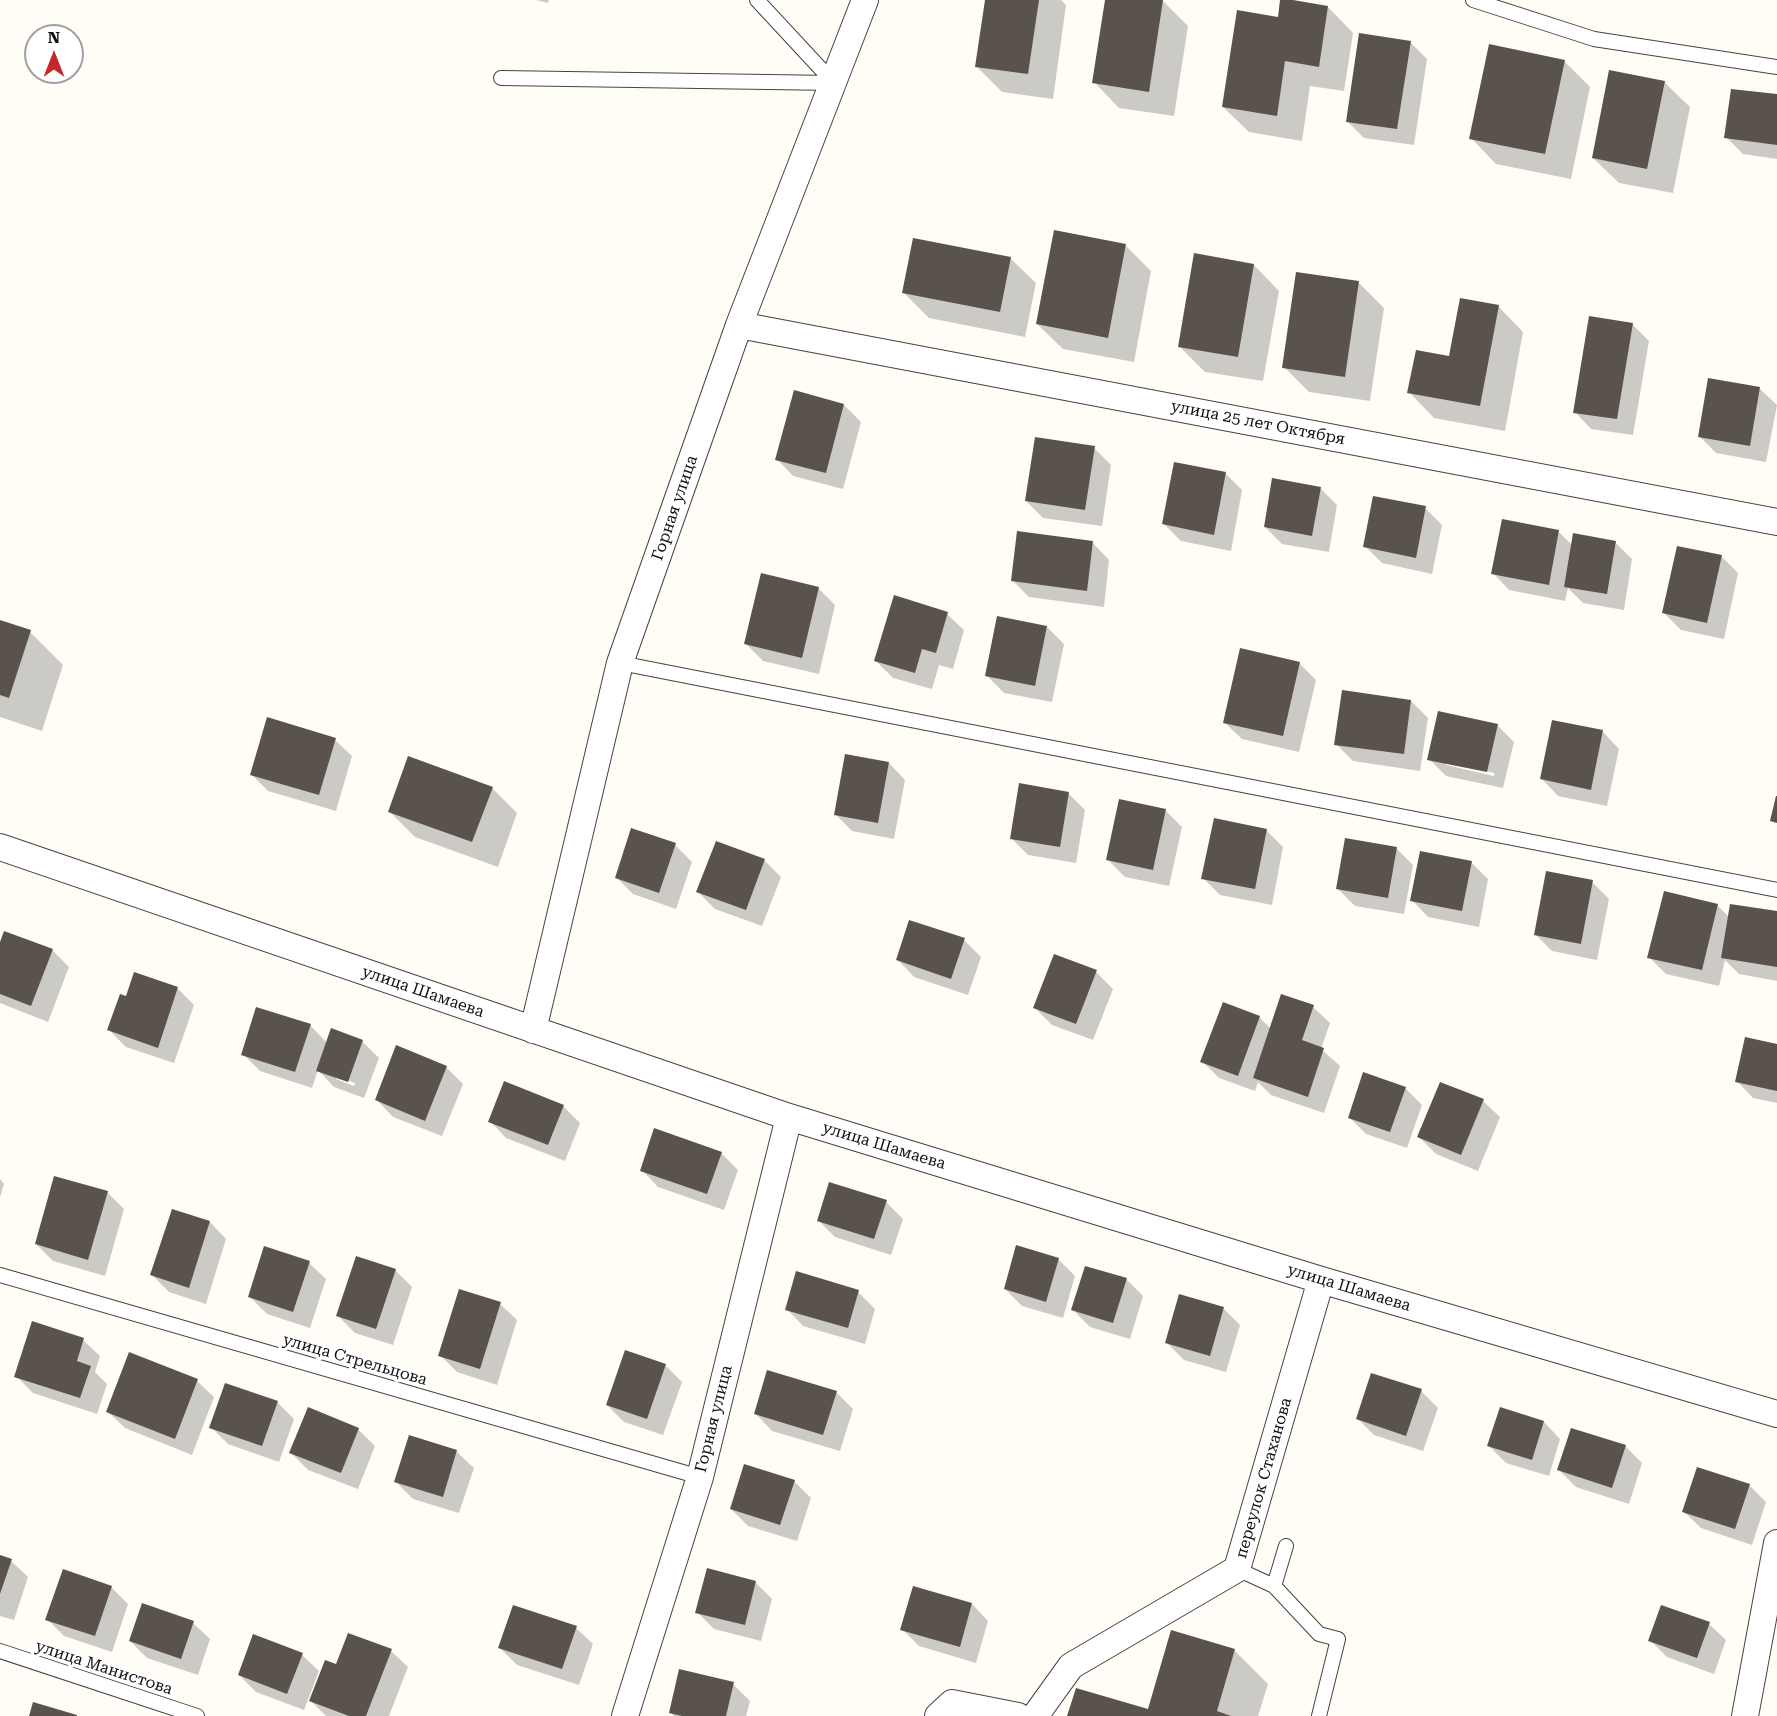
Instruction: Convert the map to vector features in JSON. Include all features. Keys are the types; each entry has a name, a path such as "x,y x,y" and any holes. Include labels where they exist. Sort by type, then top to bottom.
{"street":[{"name":"Горная улица","path":"533,1030 620,663 739,325 865,0"},
{"name":"улица 25 лет Октября","path":"739,325 1777,522"},
{"name":"улица Шамаева","path":"0,847 789,1117 1322,1280 1777,1414"},
{"name":"Горная улица","path":"625,1716 700,1477 789,1117"},
{"name":"переулок Стаханова","path":"1035,1716 1071,1666 1237,1569 1322,1280"},
{"path":"1745,1716 1777,1543"},
{"path":"938,1716 952,1703 1018,1716"}],"lane":[{"path":"757,0 834,84"},
{"path":"1473,0 1594,39 1777,67"},
{"path":"501,78 834,84"},
{"path":"620,663 1777,890"},
{"name":"улица Стрельцова","path":"0,1275 700,1477"},
{"path":"1274,1586 1286,1546"},
{"path":"1237,1569 1274,1586 1319,1634 1338,1639 1319,1716"},
{"name":"улица Манистова","path":"0,1651 197,1716"}],"building":[{"path":"985,0 1039,0 1028,74 975,67"},
{"path":"1105,0 1163,0 1149,92 1092,83"},
{"path":"1280,0 1328,6 1319,67 1285,61 1277,116 1222,107 1237,10 1278,17"},
{"path":"1359,33 1411,41 1397,129 1346,122"},
{"path":"1489,44 1565,60 1545,154 1469,139"},
{"path":"1609,70 1665,81 1647,169 1592,158"},
{"path":"1731,89 1777,94 1777,145 1724,138"},
{"path":"1054,230 1126,244 1108,338 1036,324"},
{"path":"913,238 1011,257 1000,312 902,293"},
{"path":"1194,253 1254,264 1238,357 1178,347"},
{"path":"1296,272 1359,281 1345,377 1282,368"},
{"path":"1460,298 1499,305 1480,406 1407,393 1416,350 1449,356"},
{"path":"1589,316 1633,323 1617,419 1573,413"},
{"path":"1708,378 1760,387 1750,446 1698,437"},
{"path":"794,390 844,404 826,473 775,460"},
{"path":"1035,437 1095,446 1085,510 1025,501"},
{"path":"1174,462 1226,472 1214,535 1162,524"},
{"path":"1272,478 1321,487 1312,536 1264,527"},
{"path":"1373,496 1426,506 1416,558 1363,547"},
{"path":"1502,519 1559,530 1549,585 1491,574"},
{"path":"1017,531 1093,541 1087,591 1011,581"},
{"path":"1573,533 1616,541 1607,594 1564,587"},
{"path":"1677,546 1722,555 1707,623 1662,613"},
{"path":"761,573 819,587 802,658 744,644"},
{"path":"894,595 948,612 936,653 922,649 915,673 874,661"},
{"path":"997,616 1047,626 1035,686 985,676"},
{"path":"0,620 31,630 9,698 0,695"},
{"path":"1240,648 1300,662 1283,736 1223,723"},
{"path":"1342,690 1411,700 1404,754 1334,745"},
{"path":"1438,711 1498,724 1487,772 1427,760"},
{"path":"267,717 336,738 319,795 250,775"},
{"path":"1552,720 1603,730 1591,790 1540,779"},
{"path":"845,754 889,762 878,823 834,815"},
{"path":"408,756 493,787 472,842 388,812"},
{"path":"1019,783 1069,792 1060,847 1010,839"},
{"path":"1777,796 1777,823 1770,821"},
{"path":"1119,799 1166,809 1153,870 1106,860"},
{"path":"1214,818 1267,829 1255,889 1201,879"},
{"path":"631,828 676,843 659,893 615,878"},
{"path":"1345,838 1397,847 1388,898 1336,889"},
{"path":"716,841 765,859 746,910 696,892"},
{"path":"1420,851 1472,861 1462,911 1410,901"},
{"path":"1546,871 1593,880 1581,944 1534,935"},
{"path":"1664,891 1718,904 1702,970 1647,958"},
{"path":"1730,904 1777,911 1777,967 1721,958"},
{"path":"909,920 965,938 951,979 896,960"},
{"path":"4,931 53,949 31,1006 0,994 0,942"},
{"path":"1054,954 1097,970 1076,1024 1033,1008"},
{"path":"134,972 178,987 158,1048 107,1030 120,994 126,996"},
{"path":"1281,994 1314,1005 1302,1040 1324,1048 1308,1097 1253,1078"},
{"path":"1223,1002 1260,1016 1238,1076 1200,1062"},
{"path":"256,1007 311,1024 295,1072 241,1055"},
{"path":"331,1028 363,1040 348,1082 316,1071"},
{"path":"1745,1037 1777,1044 1777,1091 1735,1082"},
{"path":"396,1045 447,1066 425,1121 375,1100"},
{"path":"1363,1072 1406,1087 1390,1132 1348,1118"},
{"path":"504,1081 564,1105 548,1145 488,1122"},
{"path":"1440,1082 1484,1099 1461,1155 1417,1137"},
{"path":"654,1128 722,1152 707,1194 640,1171"},
{"path":"54,1176 108,1191 88,1260 35,1244"},
{"path":"829,1182 887,1200 874,1239 817,1221"},
{"path":"172,1209 210,1221 189,1288 150,1275"},
{"path":"1016,1245 1059,1258 1046,1302 1004,1289"},
{"path":"264,1246 310,1261 293,1312 248,1297"},
{"path":"356,1256 396,1269 376,1329 336,1316"},
{"path":"1085,1266 1127,1278 1113,1323 1071,1310"},
{"path":"796,1271 859,1290 848,1328 785,1310"},
{"path":"459,1289 501,1302 480,1369 438,1356"},
{"path":"1179,1294 1224,1307 1210,1356 1165,1343"},
{"path":"32,1321 84,1338 77,1361 91,1366 80,1398 14,1377"},
{"path":"625,1350 666,1364 647,1419 606,1405"},
{"path":"129,1352 198,1379 175,1439 106,1412"},
{"path":"767,1370 837,1391 823,1435 754,1414"},
{"path":"1371,1373 1422,1389 1406,1436 1356,1419"},
{"path":"225,1383 278,1401 262,1446 209,1428"},
{"path":"308,1407 359,1428 341,1473 289,1453"},
{"path":"1500,1407 1544,1421 1532,1460 1487,1446"},
{"path":"1571,1428 1626,1445 1612,1488 1557,1470"},
{"path":"409,1435 457,1450 443,1497 394,1482"},
{"path":"744,1464 795,1480 780,1525 730,1509"},
{"path":"1697,1467 1750,1484 1735,1529 1682,1512"},
{"path":"0,1555 12,1559 0,1594"},
{"path":"707,1568 756,1581 745,1625 695,1613"},
{"path":"63,1569 112,1586 95,1636 45,1620"},
{"path":"913,1586 972,1603 960,1647 900,1630"},
{"path":"142,1603 194,1621 181,1659 129,1641"},
{"path":"513,1605 577,1626 562,1669 498,1648"},
{"path":"1661,1605 1710,1622 1697,1658 1648,1641"},
{"path":"1171,1630 1235,1649 1217,1711 1231,1716 1067,1716 1076,1688 1148,1709"},
{"path":"348,1633 392,1649 366,1716 349,1716 309,1701 325,1660 336,1664"},
{"path":"253,1634 303,1653 287,1694 238,1675"},
{"path":"679,1669 734,1682 726,1716 682,1716 669,1713"},
{"path":"33,1702 77,1715 77,1716 29,1716"}]}
